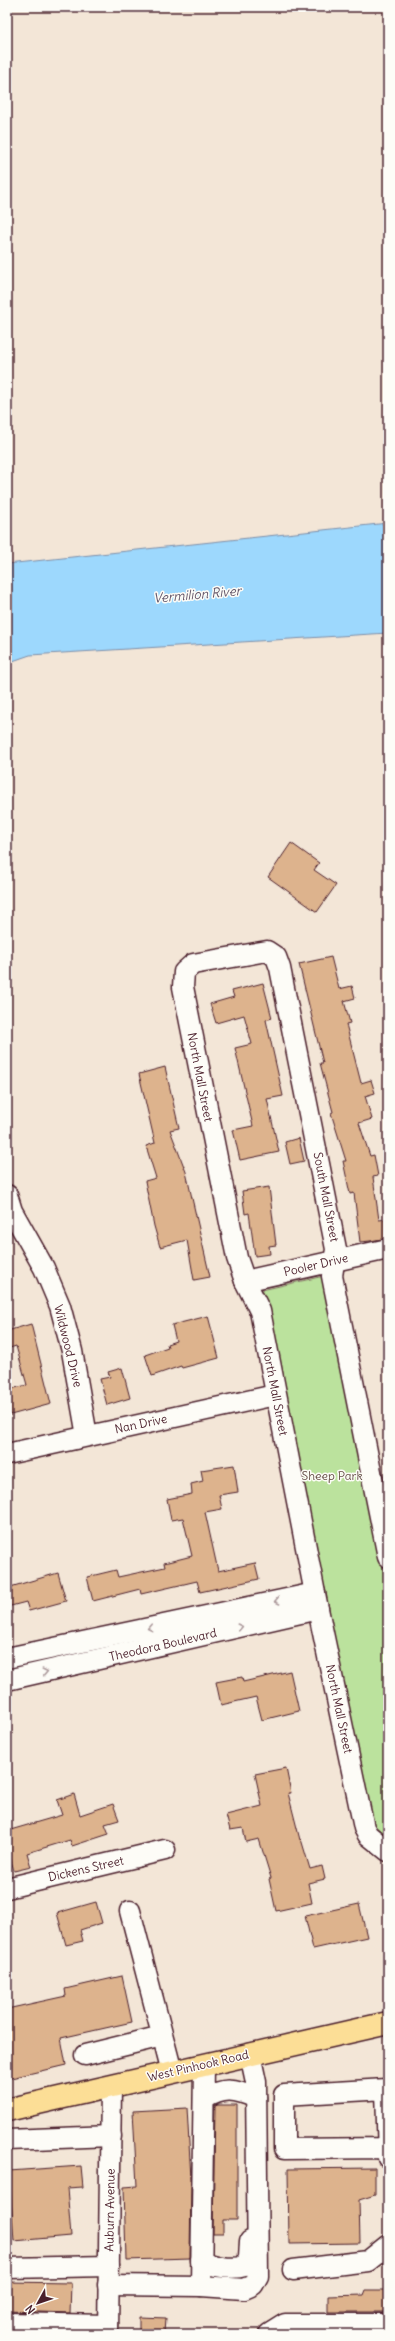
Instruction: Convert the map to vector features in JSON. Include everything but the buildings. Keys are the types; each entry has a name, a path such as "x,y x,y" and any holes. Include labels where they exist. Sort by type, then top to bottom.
{"main road":[{"name":"West Pinhook Road","path":"7,2110 388,2023"}],"street":[{"name":"South Mall Street","path":"228,957 267,951 278,961 336,1249 336,1260 332,1276 388,1557"},
{"name":"North Mall Street","path":"228,957 188,967 184,972 183,987 237,1258 245,1281 260,1311 275,1395 364,1828 371,1838 388,1851"},
{"name":"Wildwood Drive","path":"7,1195 12,1211 44,1268 60,1306 72,1351 87,1436"},
{"name":"Pooler Drive","path":"245,1281 388,1249"},
{"name":"Nan Drive","path":"7,1454 275,1395"},
{"name":"Theodora Boulevard","path":"7,1658 317,1601"},
{"name":"Theodora Boulevard","path":"7,1680 317,1601"},
{"name":"Dickens Street","path":"7,1888 165,1850"},
{"path":"130,1911 172,2072"},
{"path":"85,2055 162,2036"},
{"path":"7,2268 244,2289 253,2285 258,2276 257,2147 256,2082 250,2054"},
{"path":"201,2286 204,2262 204,2065"},
{"name":"Auburn Avenue","path":"108,2329 111,2086"},
{"path":"388,2148 284,2149 284,2095 386,2089 388,2148 388,2158"},
{"path":"204,2099 216,2092 230,2090 242,2092 256,2098"},
{"path":"7,2140 111,2136"},
{"path":"204,2262 238,2268 245,2266 249,2258 253,2164 257,2147"},
{"path":"293,2270 368,2261 388,2245"},
{"path":"7,2323 108,2329"},
{"path":"269,2334 285,2324 388,2324"}],"green space":[{"name":"Sheep Park","path":"324,1276 388,1591 388,1837 373,1824 367,1809 262,1290"}],"water":[{"name":"Vermilion River","path":"388,523 388,633 30,655 7,663 7,564"}]}
